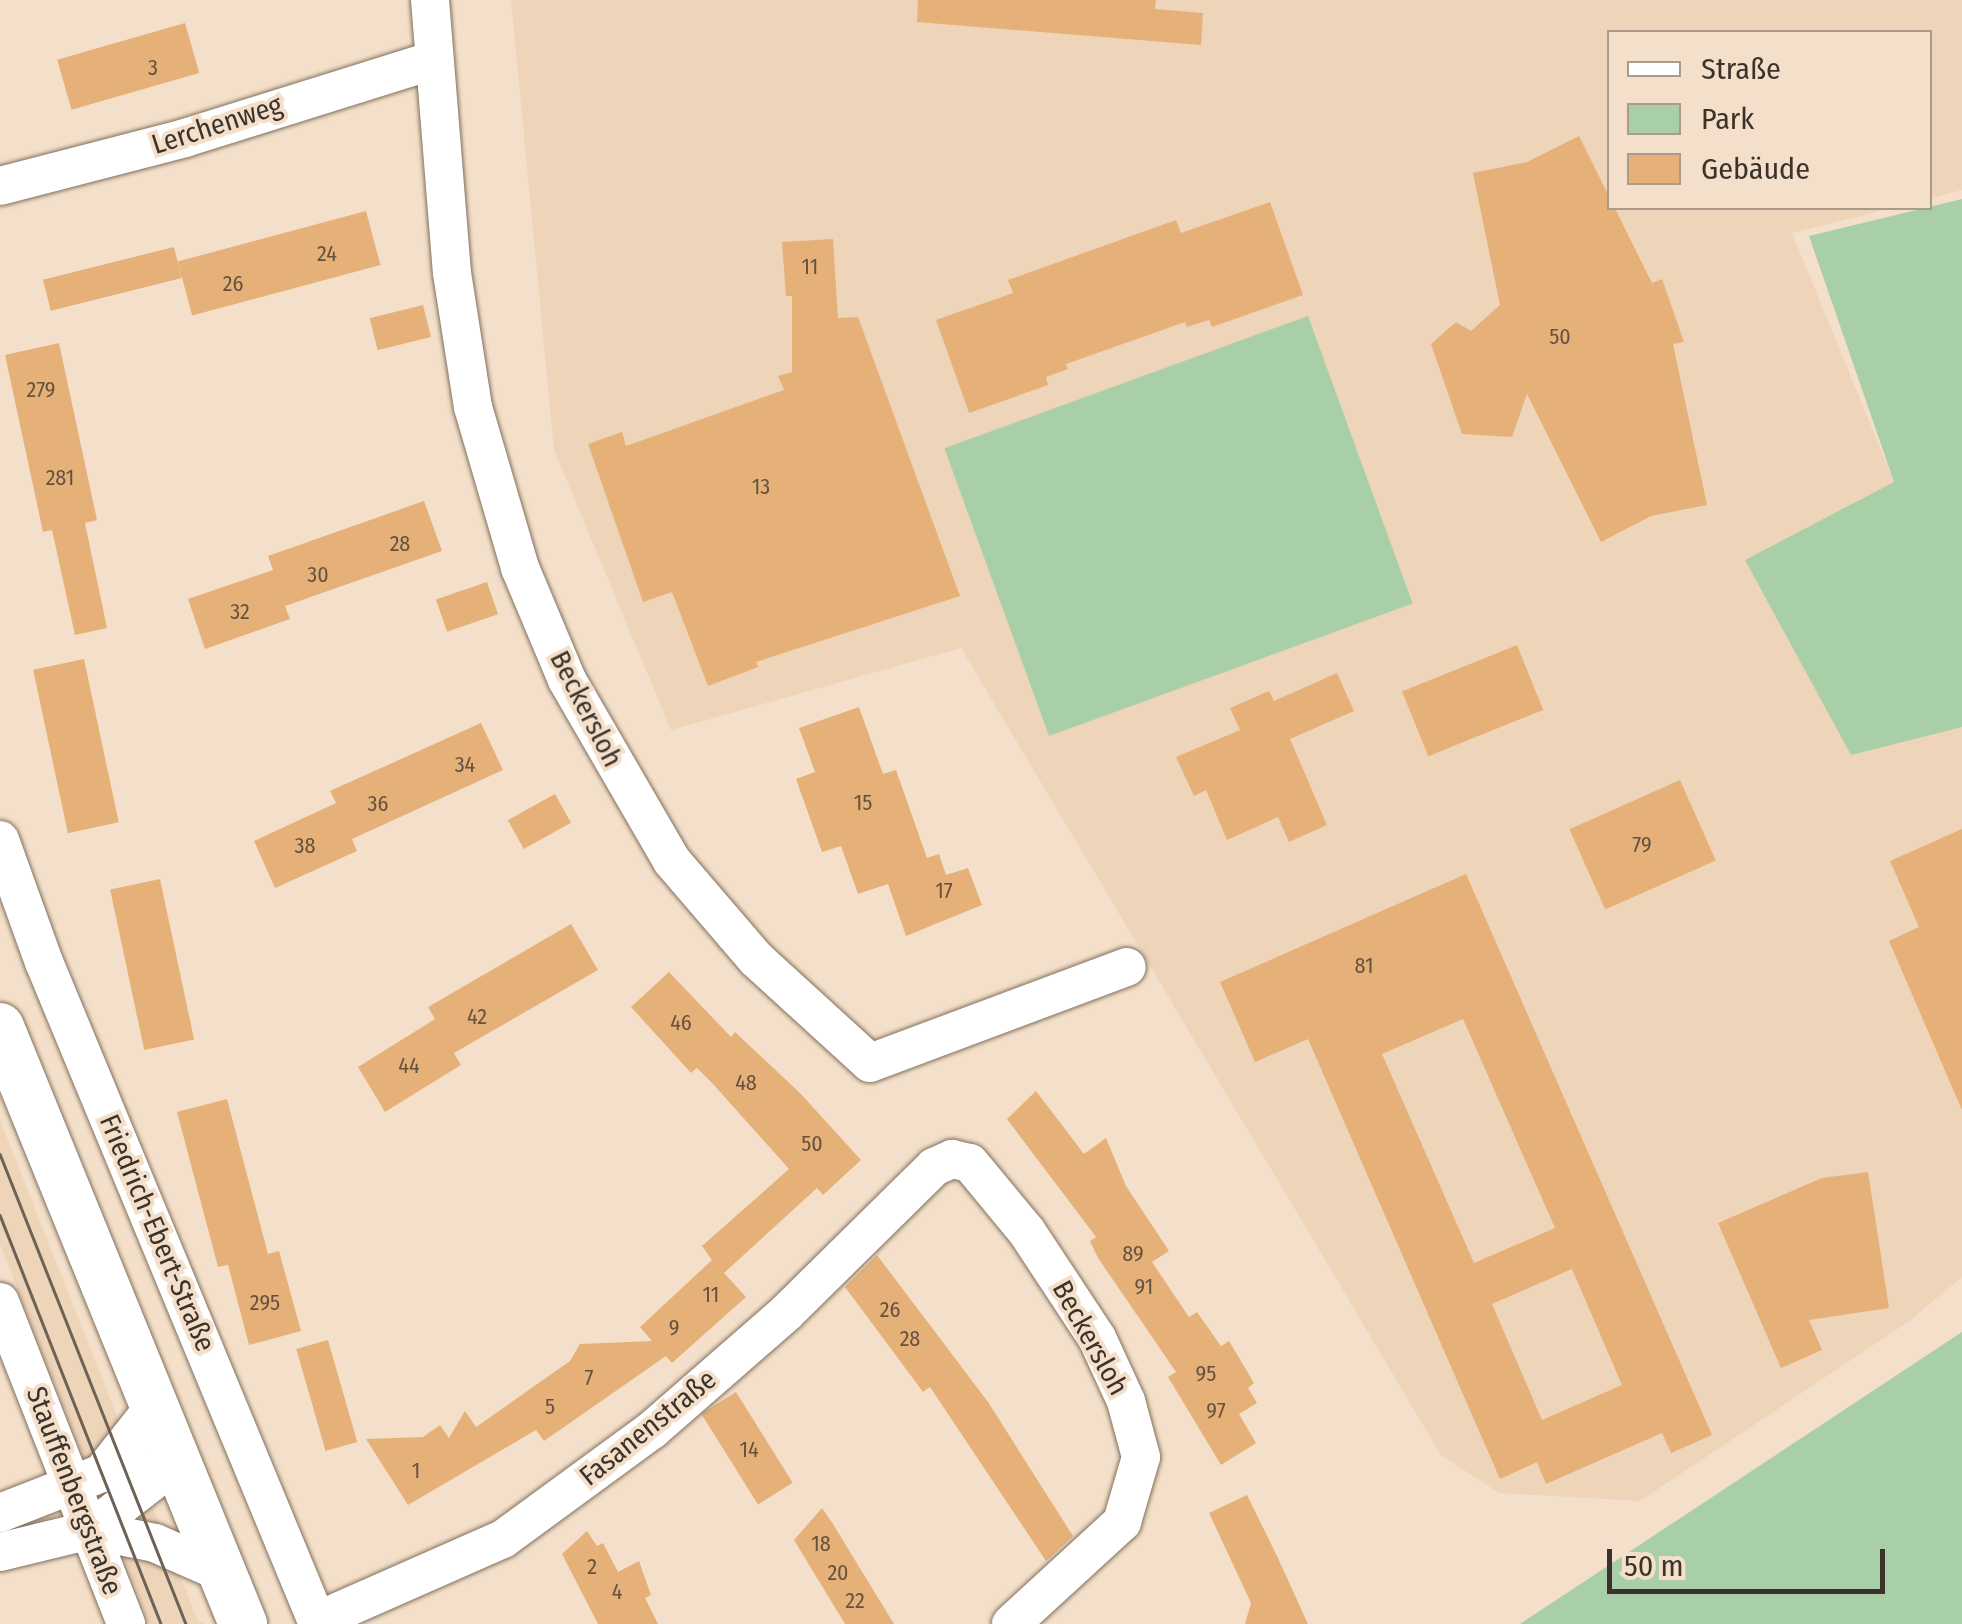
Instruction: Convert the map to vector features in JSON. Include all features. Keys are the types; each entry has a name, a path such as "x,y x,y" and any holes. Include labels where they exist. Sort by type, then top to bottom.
{"main road":[{"path":"0,1027 243,1624"}],"street":[{"name":"Beckersloh","path":"430,0 452,272 473,407 520,568 568,680 672,861 756,959 870,1063 1127,967"},
{"name":"Lerchenweg","path":"0,186 184,138 434,60"},
{"name":"Friedrich-Ebert-Straße","path":"0,840 44,962 317,1622"},
{"name":"Beckersloh","path":"934,1167 952,1159 970,1164 1028,1232 1097,1338 1126,1401 1141,1457 1122,1522 1011,1624"},
{"name":"Fasanenstraße","path":"317,1622 503,1539 652,1430 786,1314 934,1167"},
{"name":"Stauffenbergstraße","path":"0,1302 88,1479 90,1530 126,1624"},
{"path":"88,1479 154,1407"},
{"path":"0,1514 88,1479 176,1464"},
{"path":"0,1552 90,1530 176,1464"},
{"path":"90,1530 155,1543 223,1572"}],"shaded area":[{"path":"511,0 1962,0 1962,190 1932,198 1932,30 1607,30 1607,210 1884,210 1792,233 1894,482 1851,754 1962,727 1962,1277 1908,1322 1640,1501 1499,1493 1441,1455 961,648 671,730 554,450"},
{"path":"0,1120 198,1621 205,1624 150,1624 0,1244"}],"green space":[{"path":"1962,199 1962,727 1851,755 1745,560 1894,482 1809,236 1917,210 1932,210 1932,206"},
{"path":"1308,316 1413,604 1049,736 944,448"},
{"path":"1962,1332 1962,1624 1520,1624"}],"building":[{"path":"918,0 1156,0 1155,9 1203,13 1201,45 917,22"},
{"path":"185,23 199,73 71,110 57,60"},
{"path":"1579,136 1607,192 1607,210 1616,210 1652,283 1662,279 1684,342 1673,344 1707,505 1651,516 1601,542 1527,394 1512,437 1462,434 1431,344 1456,322 1471,331 1500,305 1473,173 1527,162"},
{"path":"1270,202 1303,295 1212,327 1209,320 1187,327 1185,322 1066,364 1068,369 1046,377 1048,385 969,413 936,320 1013,293 1008,280 1176,220 1181,233"},
{"path":"366,211 380,265 192,316 178,261"},
{"path":"833,239 838,318 858,317 960,596 756,662 758,667 708,686 672,592 643,602 588,444 622,432 626,446 784,390 778,376 792,372 792,296 786,296 782,242"},
{"path":"174,247 182,278 51,311 43,280"},
{"path":"423,305 431,337 378,350 370,318"},
{"path":"59,343 97,520 85,523 107,628 75,635 52,530 43,532 5,355"},
{"path":"424,501 442,551 285,606 290,619 205,649 188,599 273,570 268,556"},
{"path":"487,582 498,614 447,632 436,600"},
{"path":"1517,645 1543,710 1428,756 1402,691"},
{"path":"84,659 119,822 68,833 33,670"},
{"path":"1337,673 1354,711 1290,739 1327,825 1289,842 1278,817 1227,840 1206,790 1194,796 1176,757 1240,730 1230,708 1269,691 1274,701"},
{"path":"859,707 883,774 896,770 927,858 939,854 946,875 968,868 982,905 906,936 888,884 858,894 841,846 822,852 796,779 815,772 799,728"},
{"path":"481,723 503,770 352,839 357,851 275,888 254,841 336,803 330,791"},
{"path":"1680,780 1716,860 1605,910 1569,829"},
{"path":"555,794 571,823 524,849 508,820"},
{"path":"1962,829 1962,1110 1889,941 1919,927 1890,861"},
{"path":"1466,874 1712,1435 1671,1453 1662,1433 1546,1484 1537,1462 1500,1479 1308,1039 1255,1062 1220,982","holes":["1463,1019 1555,1228 1474,1263 1382,1054","1572,1269 1622,1385 1542,1420 1492,1304"]},
{"path":"160,879 194,1039 144,1050 110,890"},
{"path":"571,924 598,970 454,1053 461,1065 385,1112 358,1067 435,1019 428,1007"},
{"path":"669,972 731,1037 735,1032 801,1094 861,1160 823,1195 817,1188 724,1273 746,1297 672,1363 666,1356 544,1441 536,1430 408,1505 366,1439 423,1437 440,1425 449,1438 465,1411 476,1427 570,1361 580,1344 652,1341 640,1327 712,1260 702,1246 789,1169 713,1084 697,1068 691,1073 631,1007"},
{"path":"1036,1091 1084,1154 1106,1138 1126,1186 1169,1251 1152,1262 1189,1317 1197,1312 1221,1346 1229,1341 1254,1383 1248,1388 1257,1403 1239,1414 1256,1443 1221,1465 1168,1377 1176,1372 1098,1258 1090,1241 1096,1237 1007,1119"},
{"path":"227,1099 268,1254 279,1251 301,1331 249,1345 228,1265 218,1267 177,1112"},
{"path":"1868,1172 1889,1308 1809,1320 1822,1350 1781,1368 1718,1223 1822,1178"},
{"path":"877,1255 988,1402 1073,1536 1046,1561 930,1387 923,1392 845,1287"},
{"path":"328,1340 357,1442 325,1451 296,1349"},
{"path":"736,1392 793,1483 758,1504 701,1414"},
{"path":"1247,1495 1308,1624 1245,1624 1251,1603 1209,1513"},
{"path":"822,1508 894,1624 845,1624 794,1540"},
{"path":"587,1531 597,1546 603,1543 618,1572 639,1561 651,1595 645,1598 658,1624 598,1624 562,1554"}],"tram line":[{"path":"0,1154 186,1624"},
{"path":"0,1215 161,1624"}]}
